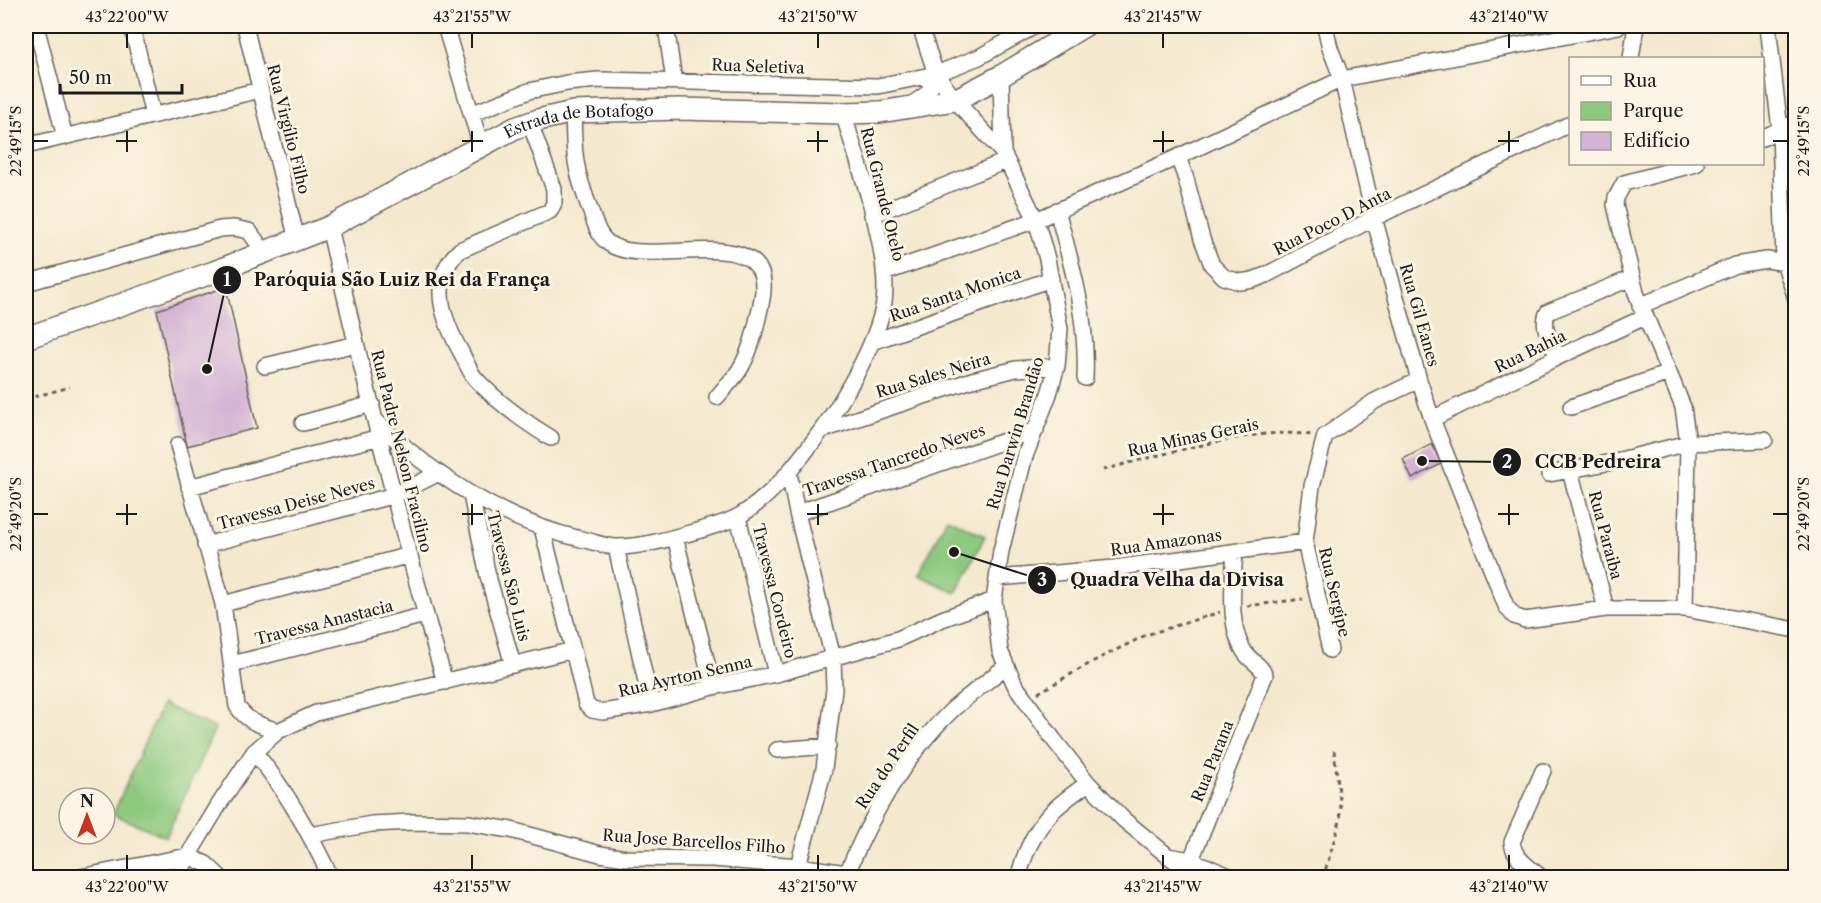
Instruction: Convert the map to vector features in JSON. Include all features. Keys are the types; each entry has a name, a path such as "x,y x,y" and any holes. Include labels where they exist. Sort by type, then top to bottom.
{"main road":[{"name":"Estrada de Botafogo","path":"26,338 214,272 329,227 515,128 530,123 573,112 679,109 880,112 955,100 1001,76 1084,26"}],"street":[{"path":"36,26 65,137"},
{"path":"132,26 153,116"},
{"name":"Rua Virgílio Filho","path":"245,26 297,240"},
{"path":"445,26 481,146"},
{"path":"666,26 674,81"},
{"path":"872,215 1004,157 936,74 920,26"},
{"name":"Rua Seletiva","path":"471,114 529,91 567,83 598,80 878,86 936,74 979,57 1017,30 1035,26"},
{"name":"Rua Gil Eanes","path":"1325,26 1330,48 1342,80 1374,218 1419,380 1432,419 1506,606 1514,616 1525,620 1606,609"},
{"path":"884,273 1036,220 1342,80 1619,26"},
{"path":"1631,57 1636,26"},
{"path":"1770,26 1790,263 1796,299"},
{"path":"909,107 928,93 936,74"},
{"name":"Rua Darwin Brandão","path":"1001,76 1004,157 1036,220 1051,279 1060,329 1057,366 1024,459 1001,551 994,600 999,644 1006,666 1026,700 1088,783 1125,820 1196,878"},
{"path":"26,146 260,90"},
{"path":"573,112 576,164 581,186 604,241 616,249 630,252 695,250 746,257 756,264 763,275 764,291 752,344 739,371 717,397"},
{"name":"Rua Grande Otelo","path":"376,421 410,452 471,495 542,528 616,547 675,537 738,517 764,498 789,473 823,430 872,342 884,303 884,273 872,215 843,113"},
{"path":"1764,137 1796,122"},
{"path":"530,123 554,189 554,203 550,211 460,250 449,260 440,290 448,328 474,376 518,417 551,438"},
{"name":"Rua Poco D Anta","path":"1178,157 1212,265 1224,277 1240,282 1266,275 1374,218 1569,124"},
{"path":"1684,609 1688,442 1683,407 1642,311 1617,215 1616,198 1624,183 1692,165"},
{"path":"1057,210 1083,316 1086,352 1085,378"},
{"name":"Rua Padre Nelson Fracilino","path":"329,227 356,344 425,615 445,682"},
{"path":"26,283 234,228 249,231 265,253"},
{"name":"Rua Bahia","path":"1432,419 1735,266 1767,260 1790,263"},
{"path":"1558,357 1545,326 1544,319 1548,312 1632,278"},
{"name":"Rua Santa Monica","path":"872,342 1051,279"},
{"path":"266,366 356,344"},
{"name":"Rua Sales Neira","path":"823,430 972,380 1016,369 1057,366"},
{"path":"1571,407 1669,373"},
{"path":"1325,436 1375,401 1419,380"},
{"path":"303,423 372,404"},
{"name":"Travessa Tancredo Neves","path":"797,513 1036,430"},
{"name":"Rua Sergipe","path":"1325,436 1312,486 1305,542 1330,650"},
{"path":"189,487 380,437"},
{"path":"1549,474 1612,462 1688,442 1765,440"},
{"path":"178,445 223,604 237,706 243,716 251,722 278,730"},
{"name":"Rua Paraiba","path":"1570,470 1606,609"},
{"name":"Travessa Deise Neves","path":"206,545 395,495 439,473"},
{"path":"789,473 833,658 834,689 824,769 798,866"},
{"name":"Travessa Sāo Luis","path":"471,495 488,576 513,665"},
{"name":"Travessa Cordeiro","path":"738,517 776,674"},
{"path":"178,878 188,856 254,752 278,730 316,713 573,650 542,528"},
{"path":"675,537 714,687"},
{"name":"Rua Amazonas","path":"997,578 1104,569 1305,542"},
{"path":"616,547 651,704"},
{"path":"1233,608 1235,552"},
{"path":"223,604 410,555"},
{"name":"Rua Ayrton Senna","path":"573,650 586,704 592,710 603,712 651,704 833,658 898,639 942,619 994,600"},
{"name":"Rua Parana","path":"1191,860 1264,675 1263,670 1245,653 1235,624 1233,608"},
{"path":"1606,609 1684,609 1796,630"},
{"name":"Travessa Anastacia","path":"232,664 425,615"},
{"name":"Rua do Perfil","path":"846,875 885,798 926,738 952,710 1006,666"},
{"path":"777,750 828,746"},
{"path":"254,752 272,773 310,835 331,878"},
{"path":"1542,878 1519,859 1512,842 1543,771"},
{"path":"1018,878 1023,860 1051,812 1088,783"},
{"name":"Rua Jose Barcellos Filho","path":"310,835 372,824 468,823 512,830 617,857 713,859 798,866 863,878"},
{"path":"75,878 188,856 206,864 221,878"},
{"path":"1168,856 1191,860 1234,878"}],"path":[{"path":"26,399 70,387"},
{"name":"Rua Minas Gerais","path":"1103,470 1156,455 1250,435 1276,433 1325,436"},
{"path":"1026,700 1094,661 1146,635 1233,608 1317,598"},
{"path":"1323,878 1340,821 1341,809 1334,750"}],"green space":[{"path":"947,518 985,536 956,593 918,575"},
{"path":"162,704 215,728 166,837 117,816 117,805"}],"building":[{"path":"226,287 257,428 187,446 157,310"},
{"path":"1432,444 1441,464 1412,479 1403,459"}],"place":[{"name":"Paróquia São Luiz Rei da França","path":"207,369"},
{"name":"CCB Pedreira","path":"1422,461"},
{"name":"Quadra Velha da Divisa","path":"954,552"}]}
